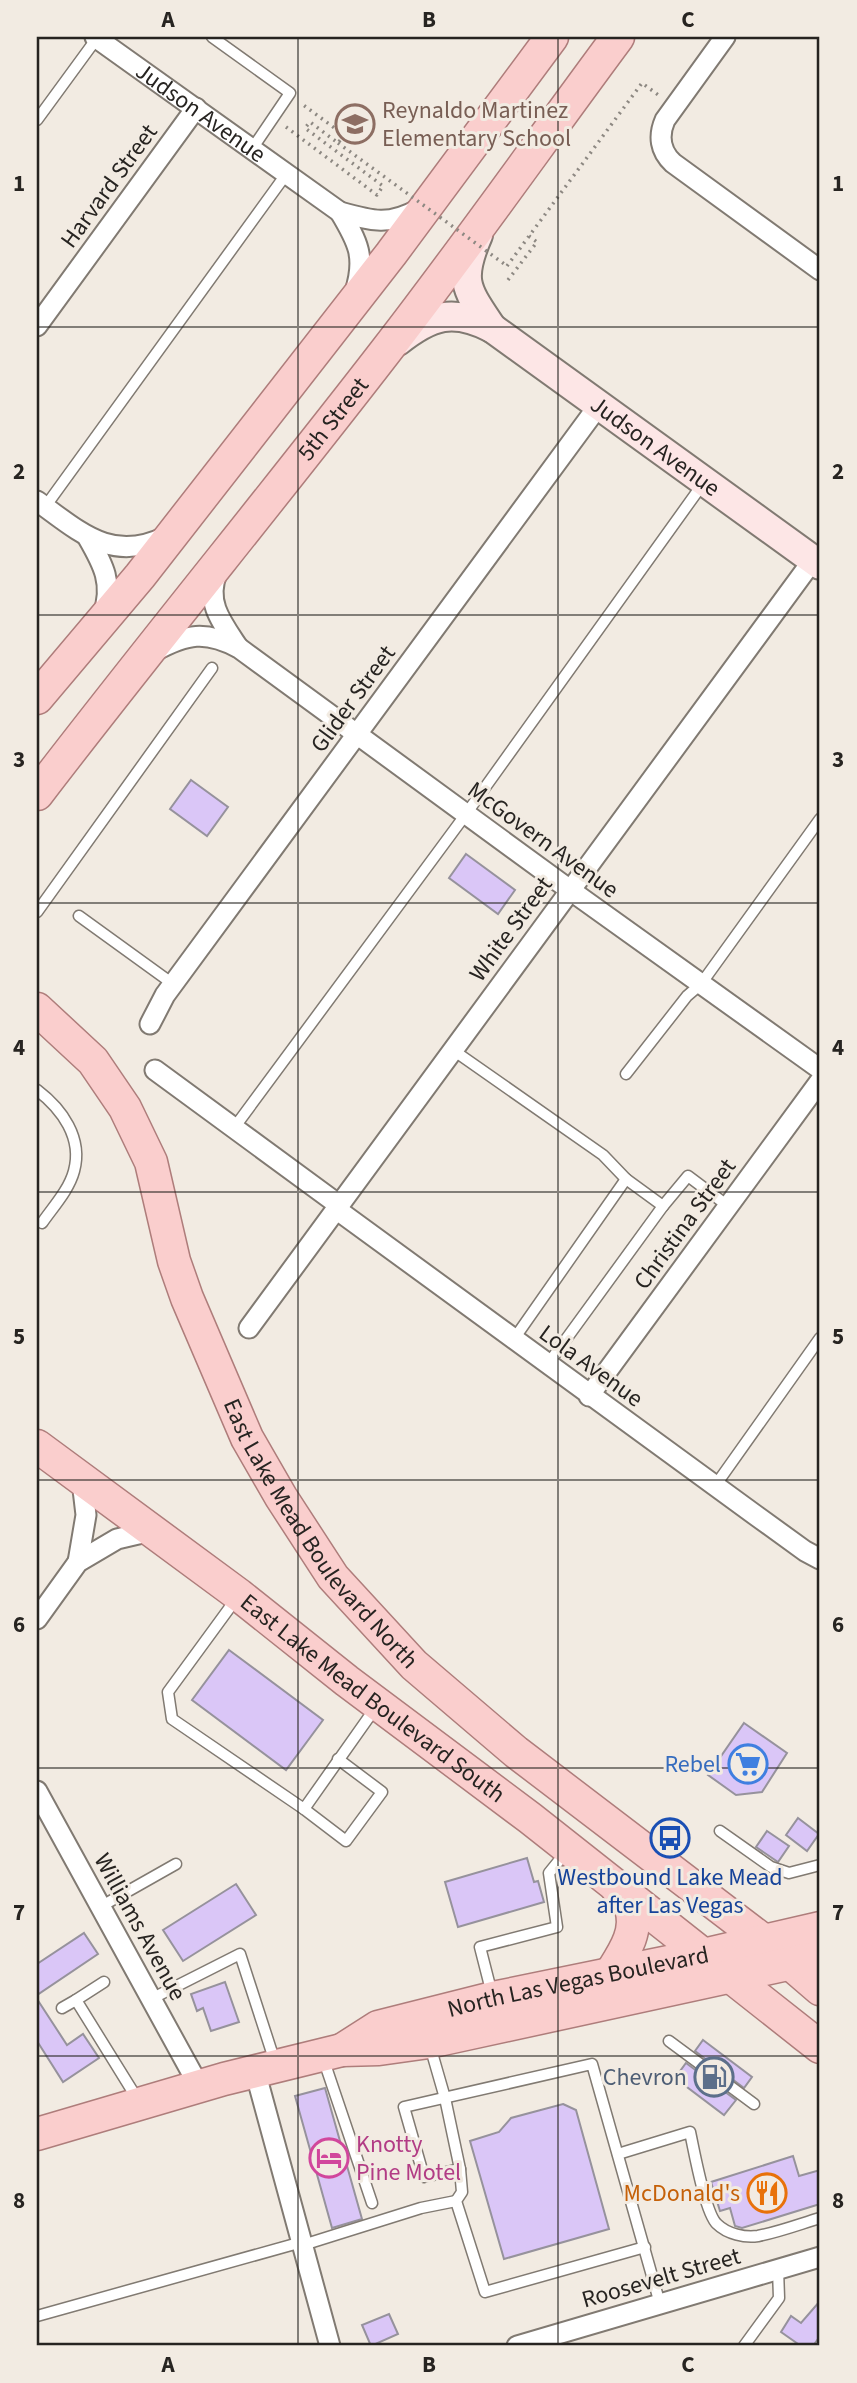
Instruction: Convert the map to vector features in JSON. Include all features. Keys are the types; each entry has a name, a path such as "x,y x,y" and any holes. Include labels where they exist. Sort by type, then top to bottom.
{"main road":[{"path":"37,698 174,532 350,307 552,37"},
{"name":"5th Street","path":"37,794 142,657 221,562 386,350 618,37"},
{"name":"East Lake Mead Boulevard North","path":"37,1009 93,1061 125,1108 151,1162 174,1261 187,1298 247,1438 281,1497 333,1577 414,1665 516,1752 764,1941 805,1960 820,1989"},
{"name":"East Lake Mead Boulevard South","path":"37,1446 239,1595 569,1849 820,2047"},
{"path":"611,1973 631,1937 632,1921 630,1907 616,1886"},
{"name":"North Las Vegas Boulevard","path":"332,2052 378,2027 493,1998 820,1928"},
{"name":"North Las Vegas Boulevard","path":"37,2134 200,2086 332,2052 429,2042 805,1960"}],"street":[{"name":"Judson Avenue","path":"96,37 340,212 387,221 402,219 427,205"},
{"path":"725,37 665,120 661,136 666,157 820,270"},
{"name":"Harvard Street","path":"37,326 196,108"},
{"name":"Judson Avenue","path":"340,212 355,236 361,261 359,280 350,307"},
{"name":"Judson Avenue","path":"487,215 468,257 465,276 470,294 492,328"},
{"name":"Judson Avenue","path":"386,350 429,320 438,317 462,316 492,328 817,562"},
{"name":"Glider Street","path":"150,1024 173,984 599,405"},
{"path":"41,504 88,538 125,547 150,545 174,532"},
{"path":"88,538 108,579 106,606 101,623"},
{"name":"McGovern Avenue","path":"221,562 212,586 213,605 239,648"},
{"name":"White Street","path":"249,1328 570,890 817,562"},
{"name":"McGovern Avenue","path":"142,657 175,640 195,635 215,637 239,648 820,1069"},
{"name":"Lola Avenue","path":"155,1070 589,1396 805,1551 820,1559"},
{"name":"Christina Street","path":"589,1396 820,1080"},
{"path":"78,1562 86,1515 82,1480"},
{"path":"37,1619 78,1562 117,1539 151,1531"},
{"name":"Williams Avenue","path":"37,1791 200,2086"},
{"path":"266,2068 302,2244 330,2346"},
{"name":"Roosevelt Street","path":"517,2346 820,2258"}],"lane":[{"path":"37,120 96,37"},
{"path":"212,37 290,93 252,149"},
{"path":"41,504 287,173"},
{"path":"234,1128 466,814 705,481"},
{"path":"37,912 212,668"},
{"path":"626,1074 687,996 701,984 820,819"},
{"path":"79,916 173,984"},
{"path":"453,1050 603,1155 626,1179 663,1206"},
{"path":"37,1090 53,1102 66,1119 76,1156 74,1172 68,1185 42,1223"},
{"path":"547,1365 688,1176 728,1206"},
{"path":"513,1340 626,1179"},
{"path":"715,1486 820,1338"},
{"path":"239,1595 168,1692 172,1719 346,1841 382,1792 338,1759"},
{"path":"304,1809 379,1704"},
{"path":"720,1831 771,1867 789,1873 820,1865"},
{"path":"493,1998 480,1947 558,1927 549,1873 569,1849"},
{"path":"100,1907 176,1864"},
{"path":"151,1999 240,1954 266,2068"},
{"path":"62,2008 104,1982"},
{"path":"76,2000 140,2104"},
{"path":"669,2041 754,2104"},
{"path":"429,2042 445,2098 460,2169 462,2192 456,2202 485,2292 645,2247"},
{"path":"332,2052 372,2203"},
{"path":"460,2169 424,2177 404,2107 592,2064 660,2304"},
{"path":"618,2154 690,2132 702,2183 717,2224 734,2234 756,2236 820,2218"},
{"path":"37,2316 302,2244 421,2208 456,2202"},
{"path":"744,2346 779,2298 778,2269"}],"path":[{"path":"286,127 377,195 383,186 305,128 310,122 507,266 642,83"},
{"path":"302,104 344,135 338,143"},
{"path":"508,280 537,242 529,236"}],"building":[{"path":"191,780 228,807 207,836 170,809"},
{"path":"466,854 515,890 498,914 449,878"},
{"path":"229,1650 323,1720 286,1770 192,1700"},
{"name":"Rebel","path":"744,1723 787,1753 762,1792 736,1795 708,1775"},
{"path":"798,1818 819,1834 807,1851 786,1835"},
{"path":"767,1831 789,1846 778,1862 756,1847"},
{"path":"527,1858 534,1882 538,1881 544,1902 458,1927 445,1882"},
{"path":"236,1884 256,1915 183,1961 163,1930"},
{"path":"84,1933 98,1954 37,1995 37,1964"},
{"path":"225,1982 239,2022 211,2031 203,2008 197,2011 191,1994"},
{"path":"37,1999 67,2045 83,2034 99,2058 63,2082 37,2041"},
{"path":"703,2040 752,2077 744,2088 695,2051"},
{"path":"686,2063 736,2100 724,2115 675,2078"},
{"name":"Knotty Pine Motel","path":"325,2088 362,2219 332,2228 295,2096"},
{"path":"563,2104 576,2110 609,2229 504,2259 470,2141 499,2132 511,2118"},
{"name":"McDonald's","path":"793,2156 799,2176 820,2170 820,2204 742,2228 735,2226 730,2208 720,2211 711,2182"},
{"path":"820,2301 820,2336 813,2346 801,2346 781,2332 791,2316 801,2323"},
{"path":"389,2314 398,2334 371,2346 362,2325"}],"place":[{"name":"Reynaldo Martinez Elementary School","path":"355,124"},
{"name":"Rebel","path":"748,1764"},
{"name":"Westbound Lake Mead after Las Vegas","path":"670,1838"},
{"name":"Chevron","path":"714,2077"},
{"name":"Knotty Pine Motel","path":"329,2158"},
{"name":"McDonald's","path":"767,2193"}]}
